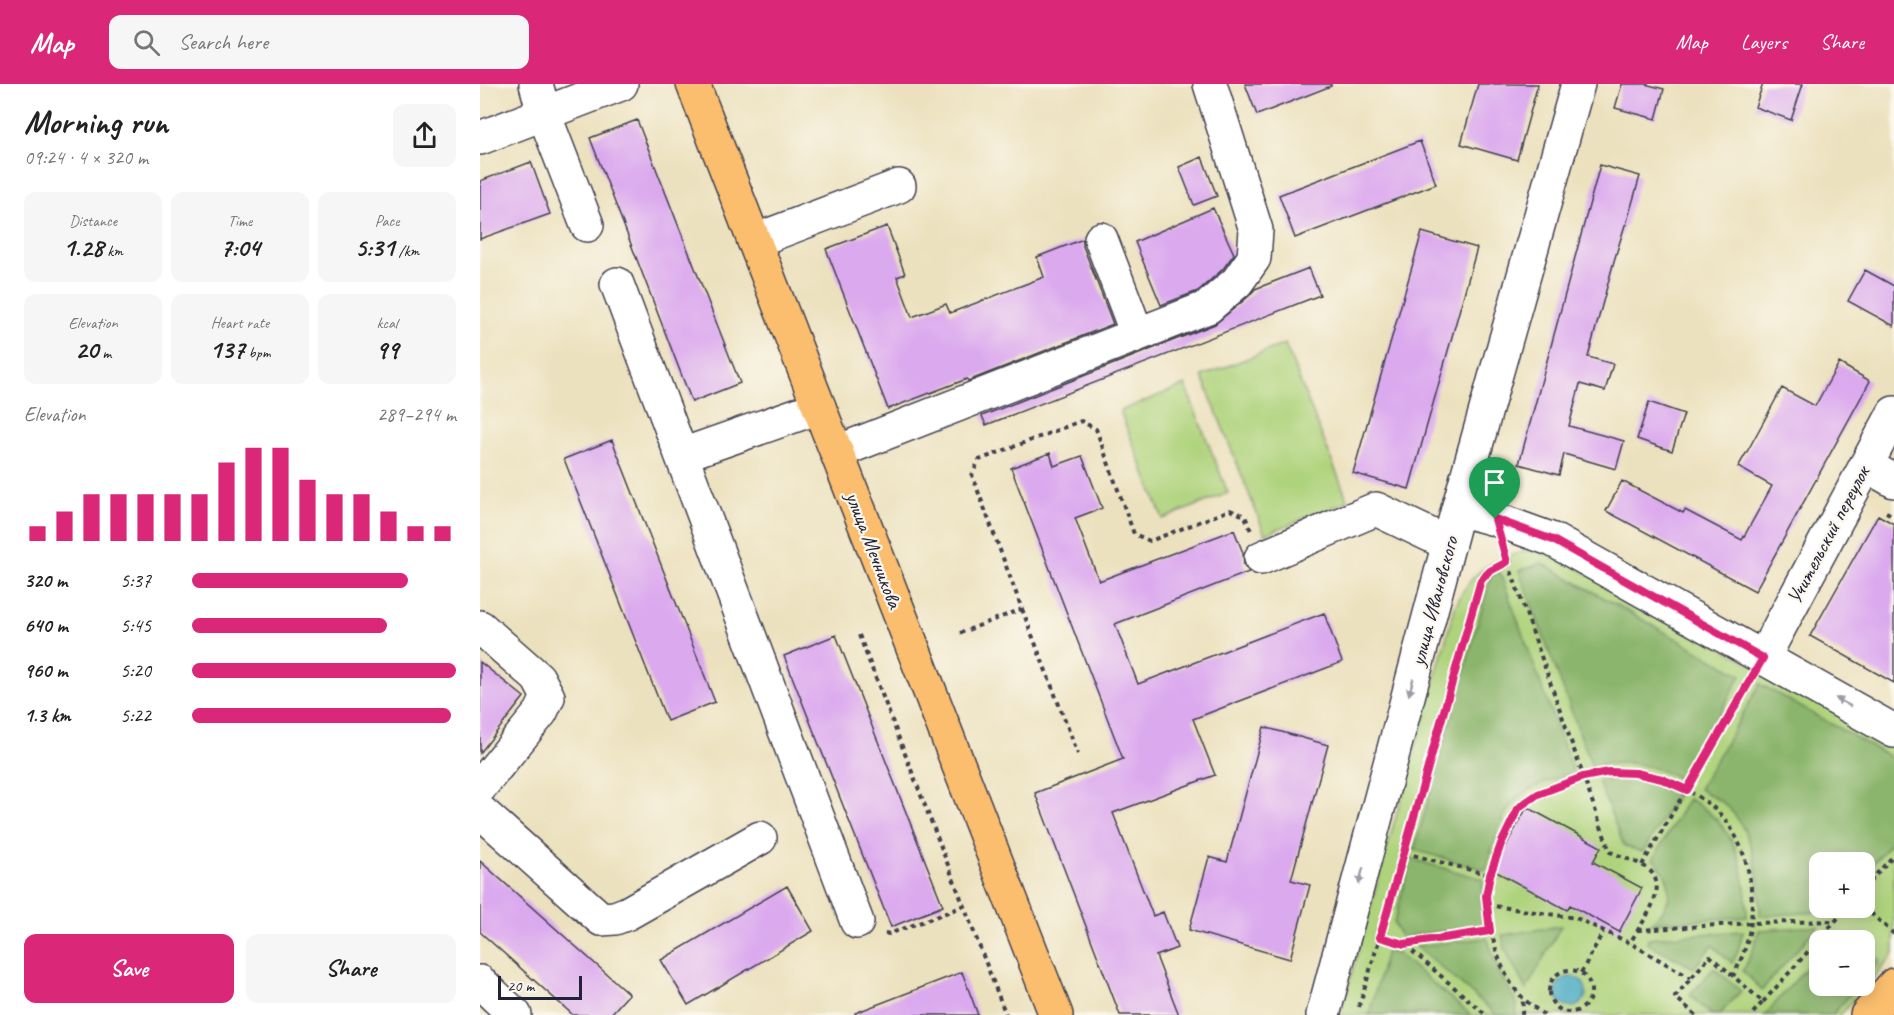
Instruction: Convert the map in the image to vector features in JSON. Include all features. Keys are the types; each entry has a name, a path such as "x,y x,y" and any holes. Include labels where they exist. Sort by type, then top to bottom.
{"main road":[{"name":"улица Мечникова","path":"693,84 1056,1015"},
{"path":"1867,1015 1894,985"}],"street":[{"path":"480,138 540,99 621,84"},
{"path":"837,452 1208,307 1237,282 1254,258 1256,230 1210,84"},
{"name":"улица Ивановского","path":"1323,1015 1458,509 1578,84"},
{"path":"540,99 587,225"},
{"path":"754,241 899,186"},
{"path":"1101,239 1137,334"},
{"path":"617,284 857,922"},
{"path":"682,455 819,407"},
{"name":"Учительский переулок","path":"1763,658 1894,413"},
{"path":"1866,465 1894,481"},
{"path":"1261,558 1376,508 1449,544"},
{"path":"1458,509 1495,519 1553,540 1894,731"},
{"path":"480,627 538,678 548,697 541,712 480,786"},
{"path":"480,811 601,919 615,918 628,913 760,838"},
{"path":"480,982 504,1011"}],"path":[{"path":"1078,754 972,475 979,460 1081,421 1096,429 1134,534 1150,541 1230,510 1245,516 1261,558"},
{"path":"1495,519 1507,562 1610,852 1642,865 1648,869 1658,884 1654,902 1630,943"},
{"path":"1357,1015 1481,580 1490,571 1507,562 1518,560"},
{"path":"960,633 1022,609"},
{"path":"859,635 1006,1015"},
{"path":"1642,865 1763,658"},
{"path":"1544,1015 1515,989 1505,971 1490,931 1486,896 1490,875 1501,844 1518,809 1538,794 1583,777 1609,772 1636,773 1662,779 1687,790 1711,805 1728,823 1740,843 1753,897 1748,944 1733,976"},
{"path":"1405,853 1490,875"},
{"path":"1875,876 1894,855"},
{"path":"1488,905 1576,918 1630,943 1691,978"},
{"path":"857,922 870,930 889,934 964,906"},
{"path":"1875,917 1894,934"},
{"path":"1751,1015 1838,918"},
{"path":"1638,930 1835,921"},
{"path":"1404,944 1490,931"},
{"path":"1581,973 1603,932"},
{"path":"1380,937 1404,944 1486,1015"},
{"path":"1695,1015 1675,997 1710,956 1763,1002"},
{"path":"1566,970 1581,973 1586,977 1591,991 1586,1004 1574,1012 1560,1010 1550,998 1550,984 1559,973 1566,970"},
{"path":"1522,1015 1523,998"},
{"path":"1556,1015 1560,1010"}],"green space":[{"path":"1285,344 1348,501 1265,534 1202,376"},
{"path":"1185,385 1228,493 1163,519 1120,411"},
{"path":"1544,549 1894,743 1894,954 1875,975 1875,930 1809,930 1809,996 1857,996 1840,1015 1340,1015 1455,607 1470,581 1480,571 1515,554"},
{"path":"1542,563 1741,675 1683,780 1639,764 1617,763 1592,766 1519,571"},
{"path":"1500,572 1573,772 1530,789 1511,805 1501,822 1486,870 1414,850 1491,576"},
{"path":"1760,684 1894,759 1894,839 1875,861 1875,852 1809,852 1809,913 1760,916 1757,870 1749,840 1734,814 1723,803 1699,789"},
{"path":"1626,778 1655,783 1678,793 1643,852 1624,846 1598,781"},
{"path":"1688,799 1717,821 1735,848 1744,881 1747,917 1651,923 1665,907 1669,891 1665,875 1653,859"},
{"path":"1411,859 1483,879 1484,925 1401,937 1394,923"},
{"path":"1561,926 1526,990 1505,949 1502,935"},
{"path":"1818,926 1814,930 1809,930 1809,936 1762,990 1743,971 1759,930"},
{"path":"1743,931 1732,963 1712,945 1694,968 1647,943 1648,938"},
{"path":"1487,938 1500,973 1517,1004 1516,1015 1497,1015 1416,946"},
{"path":"1386,951 1398,954 1471,1015 1369,1015"},
{"path":"1875,956 1880,961 1875,967"},
{"path":"1809,964 1809,996 1849,996 1832,1015 1765,1015"},
{"path":"1714,968 1741,991 1719,1015 1712,1015 1690,995"}],"water":[{"path":"1571,977 1577,978 1585,986 1585,998 1577,1006 1571,1007 1565,1006 1557,998 1556,992 1557,986 1565,978"}],"building":[{"path":"1245,84 1331,84 1331,86 1257,115"},
{"path":"1478,84 1538,84 1517,160 1461,144"},
{"path":"1622,84 1645,84 1664,89 1656,119 1615,108"},
{"path":"1763,84 1803,84 1791,120 1755,107"},
{"path":"637,120 740,383 692,402 590,138"},
{"path":"1420,141 1436,184 1295,238 1279,195"},
{"path":"1202,157 1217,196 1194,205 1179,167"},
{"path":"531,162 550,214 480,239 480,181"},
{"path":"1600,165 1640,176 1588,357 1613,364 1605,391 1580,384 1569,426 1624,441 1616,469 1564,454 1559,475 1519,464"},
{"path":"1213,208 1234,254 1223,269 1198,291 1161,305 1135,242"},
{"path":"887,226 905,274 897,277 912,317 946,304 950,313 1044,277 1037,257 1083,239 1083,246 1113,324 968,381 967,379 888,409 826,249"},
{"path":"1422,232 1477,248 1409,489 1353,473"},
{"path":"1309,268 1320,295 986,425 982,416 1215,324 1255,289"},
{"path":"1865,270 1894,286 1894,326 1848,301"},
{"path":"1839,363 1870,381 1755,591 1606,511 1622,481 1683,513 1685,510 1742,540 1772,486 1738,467 1782,388 1815,406"},
{"path":"1649,402 1684,414 1672,451 1637,439"},
{"path":"612,440 715,702 667,721 564,459"},
{"path":"1050,453 1054,466 1082,456 1102,508 1075,518 1099,581 1234,530 1243,553 1244,565 1249,572 1115,624 1138,684 1324,613 1342,662 1193,719 1215,775 1113,813 1153,916 1163,912 1177,948 1156,956 1179,1015 1120,1015 1035,793 1123,759 1011,468"},
{"path":"1878,515 1894,524 1894,683 1810,636"},
{"path":"836,635 943,906 891,927 784,656"},
{"path":"480,662 524,697 480,753"},
{"path":"1264,727 1328,745 1291,880 1310,885 1290,959 1189,930 1209,857 1227,862"},
{"path":"1527,807 1601,847 1593,862 1642,888 1619,932 1570,905 1567,910 1493,870"},
{"path":"480,861 629,994 610,1015 573,1015 480,932"},
{"path":"787,886 813,931 688,1005 661,960"},
{"path":"962,972 978,1015 855,1015 855,1013"}],"route":[{"path":"1495,519 1553,540 1763,658 1687,790 1662,779 1636,773 1609,772 1583,777 1538,794 1518,809 1491,870 1486,896 1490,931 1404,944 1380,937 1481,580 1490,571 1507,562 1495,519"}]}
